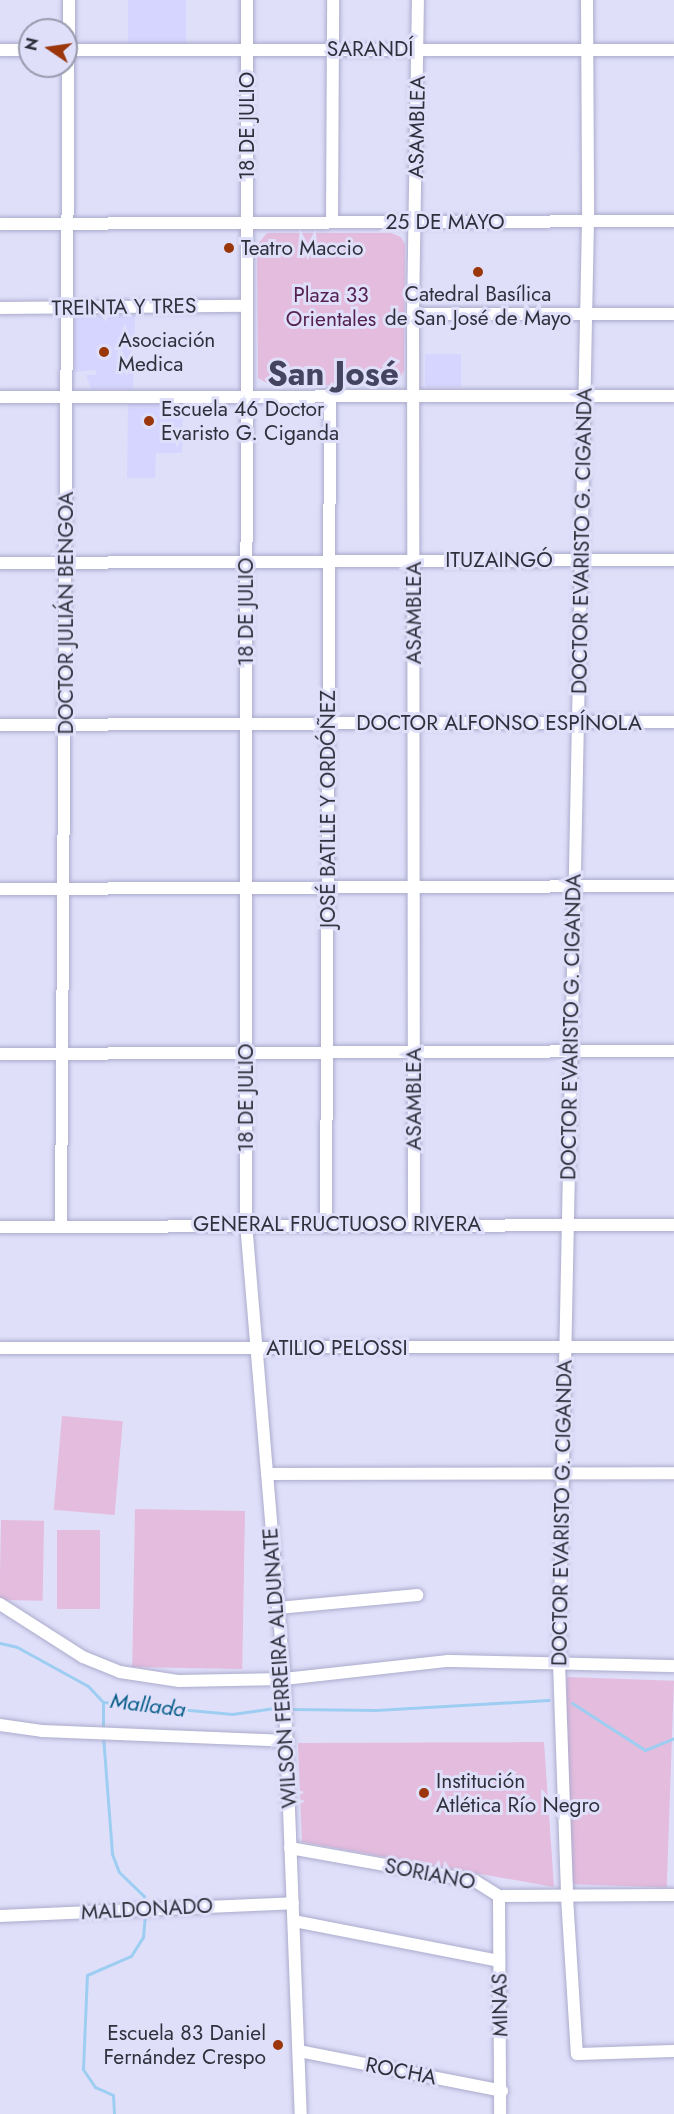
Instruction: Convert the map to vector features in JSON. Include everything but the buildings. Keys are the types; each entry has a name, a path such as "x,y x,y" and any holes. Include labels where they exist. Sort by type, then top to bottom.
{"street":[{"name":"DOCTOR JULIÁN BENGOA","path":"68,18 69,0"},
{"name":"18 DE JULIO","path":"246,0 248,224 246,1223"},
{"path":"332,222 333,0"},
{"name":"ASAMBLEA","path":"414,1226 413,314 418,0"},
{"name":"DOCTOR EVARISTO G. CIGANDA","path":"587,0 588,221 579,722 572,886 559,1663 567,1897 577,2054 674,2051"},
{"path":"0,50 18,50"},
{"name":"SARANDÍ","path":"78,50 674,50"},
{"name":"DOCTOR JULIÁN BENGOA","path":"61,1226 67,78"},
{"name":"25 DE MAYO","path":"0,224 674,221"},
{"name":"TREINTA Y TRES","path":"0,308 247,306"},
{"path":"413,314 674,314"},
{"path":"0,397 584,393 674,396"},
{"name":"JOSÉ BATLLE Y ORDÓÑEZ","path":"326,1225 330,394"},
{"name":"ITUZAINGÓ","path":"0,563 674,560"},
{"name":"DOCTOR ALFONSO ESPÍNOLA","path":"0,725 674,722"},
{"path":"0,889 674,886"},
{"path":"0,1054 674,1052"},
{"name":"GENERAL FRUCTUOSO RIVERA","path":"0,1227 246,1223 414,1226 674,1225"},
{"name":"WILSON FERREIRA ALDUNATE","path":"246,1223 288,1742 301,2114"},
{"name":"ATILIO PELOSSI","path":"0,1348 674,1347"},
{"path":"267,1474 674,1473"},
{"path":"278,1608 417,1595"},
{"path":"0,1604 83,1657 120,1672 179,1681 284,1679 448,1661 674,1666"},
{"path":"0,1725 93,1734 288,1742"},
{"name":"SORIANO","path":"290,1848 475,1881 499,1896 674,1895"},
{"name":"MINAS","path":"499,1896 502,2091 500,2114"},
{"name":"MALDONADO","path":"0,1916 293,1903"},
{"path":"294,1921 499,1960"},
{"name":"ROCHA","path":"299,2051 502,2091"}],"shaded area":[{"path":"128,0 186,0 186,43 128,43"},
{"name":"Asociación Medica","path":"135,315 133,389 91,389 86,375 96,375 96,370 75,372 75,317"},
{"path":"425,354 461,354 461,387 425,387"},
{"path":"128,404 183,404 182,453 156,453 155,478 127,478"}],"green space":[{"name":"Plaza 33 Orientales","path":"267,233 391,233 401,237 405,245 404,370 399,380 389,385 270,385 258,378 257,245"},
{"path":"62,1416 123,1421 115,1515 54,1510"},
{"path":"135,1509 245,1511 242,1669 132,1667"},
{"path":"1,1520 44,1521 43,1601 0,1600"},
{"path":"57,1530 100,1530 100,1609 57,1609"},
{"path":"567,1677 674,1681 667,1888 560,1884"},
{"name":"Institución Atlética Río Negro","path":"544,1742 554,1887 302,1842 298,1743"}],"waterway":[{"name":"Mallada","path":"0,1643 17,1647 88,1686 103,1702 232,1714 275,1708"},
{"name":"Mallada","path":"291,1709 376,1710 549,1700"},
{"path":"103,1702 103,1730"},
{"name":"Mallada","path":"572,1703 645,1750 674,1738"},
{"path":"103,1736 112,1854 119,1872 144,1896 144,1906"},
{"path":"114,2114 113,2095 95,2087 83,2069 87,1975 131,1956 143,1937 145,1913"}],"place":[{"name":"Teatro Maccio","path":"229,248"},
{"name":"Catedral Basílica de San José de Mayo","path":"478,272"},
{"name":"Asociación Medica","path":"104,352"},
{"name":"Escuela 46 Doctor Evaristo G. Ciganda","path":"149,421"},
{"name":"Institución Atlética Río Negro","path":"424,1793"},
{"name":"Escuela 83 Daniel Fernández Crespo","path":"278,2045"}],"district":[{"name":"San José","path":"333,374"}]}
